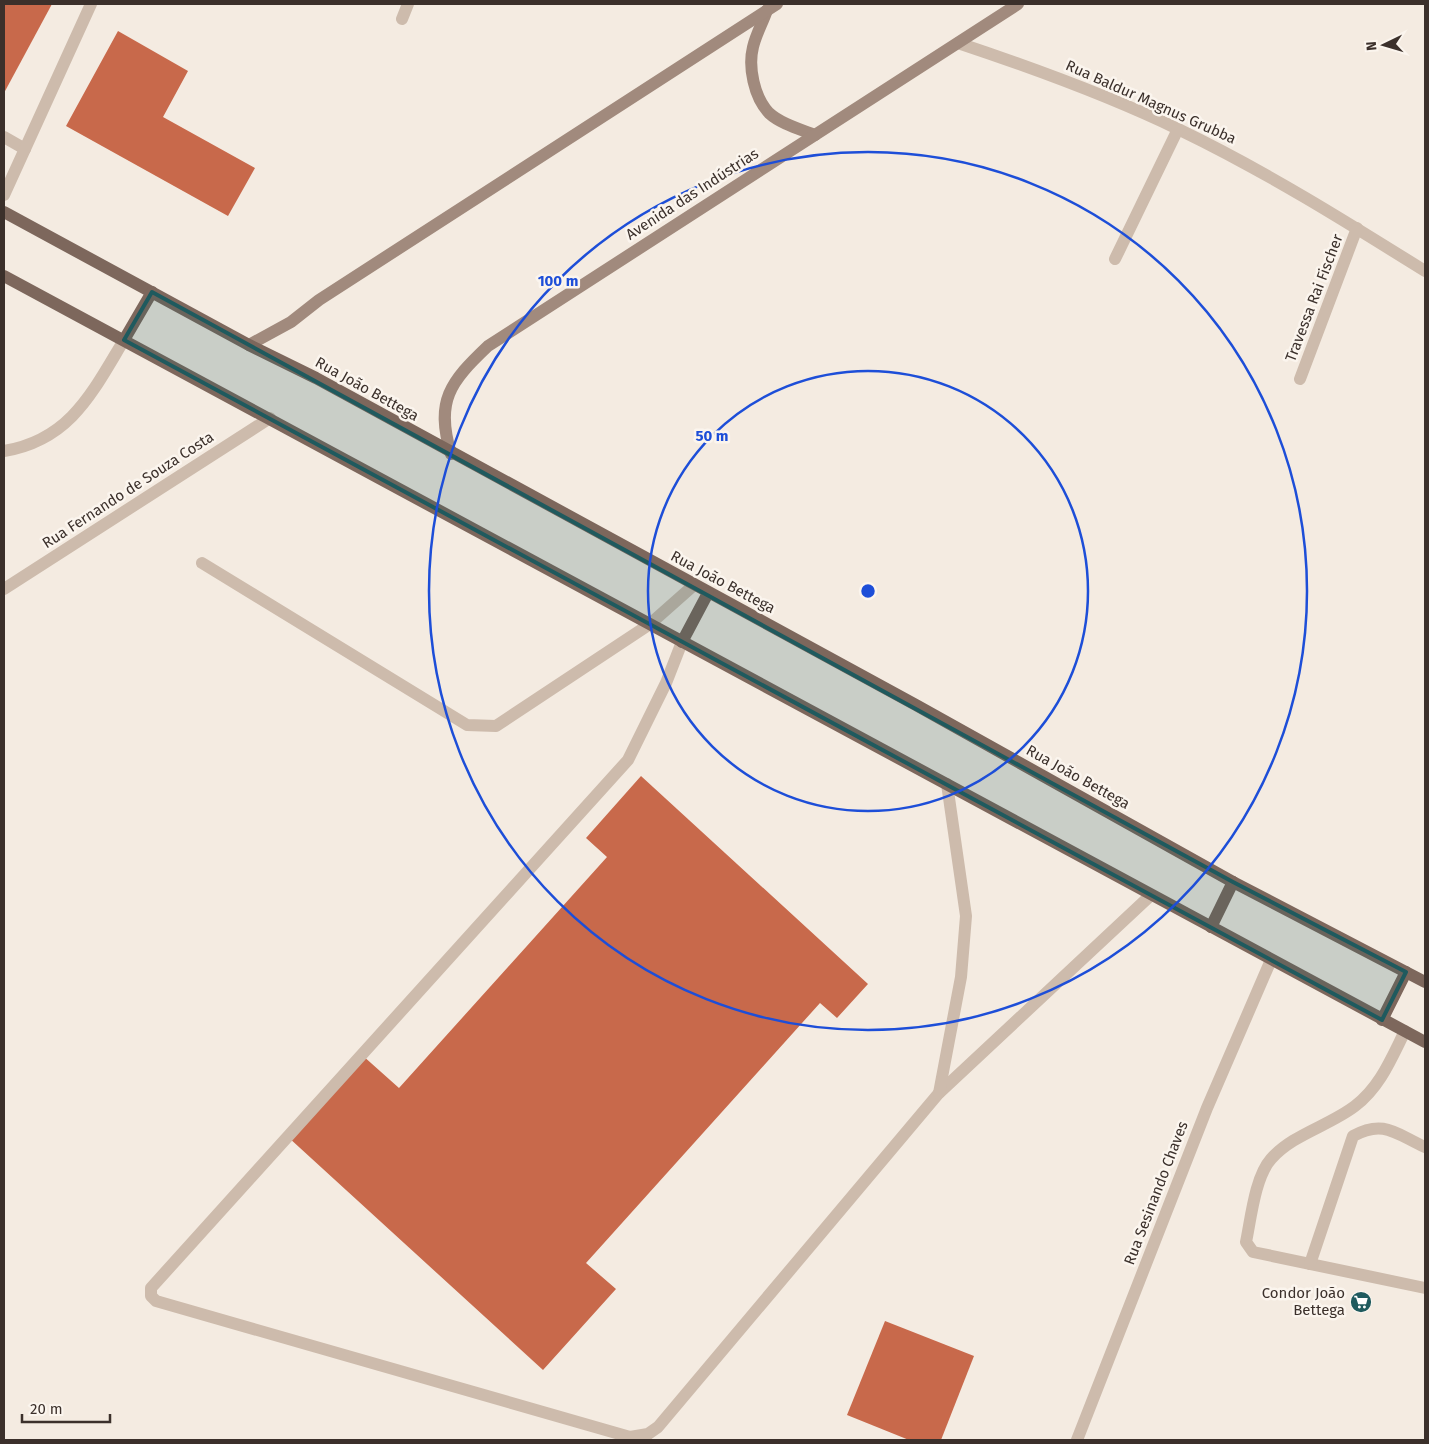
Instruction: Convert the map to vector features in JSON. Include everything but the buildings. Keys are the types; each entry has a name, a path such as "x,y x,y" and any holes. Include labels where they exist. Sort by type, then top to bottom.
{"main road":[{"name":"Avenida das Indústrias","path":"451,454 446,435 444,410 448,398 455,381 488,346 1018,4"},
{"path":"772,7 753,47 752,72 758,96 770,113 790,126 815,135"},
{"path":"250,345 292,322 319,300 772,7"},
{"name":"Rua João Bettega","path":"4,212 250,345 316,378 451,454 925,710 1233,882 1425,982"},
{"path":"4,276 1425,1042"},
{"path":"124,340 152,292"},
{"path":"682,642 708,593"},
{"path":"1211,927 1233,882"},
{"path":"1382,1020 1406,972"}],"street":[{"path":"4,195 91,4"},
{"path":"402,18 408,4"},
{"name":"Rua Baldur Magnus Grubba","path":"958,43 1066,81 1178,128 1264,173 1425,271"},
{"path":"1115,259 1178,128"},
{"path":"4,137 25,149"},
{"name":"Travessa Rai Fischer","path":"1300,379 1357,228"},
{"path":"4,452 44,440 68,422 94,391 124,340"},
{"name":"Rua Fernando de Souza Costa","path":"4,589 270,418"},
{"path":"202,563 468,725 496,726 650,624 694,585"},
{"path":"682,642 666,683 628,760 151,1288 151,1296 156,1301 630,1436 648,1434 658,1427 938,1093 1151,895"},
{"path":"938,1093 960,976 966,916 947,784"},
{"name":"Rua Sesinando Chaves","path":"1077,1440 1207,1108 1271,960"},
{"path":"1405,1031 1380,1081 1354,1106 1299,1138 1271,1159 1260,1179 1246,1242 1253,1252 1425,1288"},
{"path":"1310,1264 1353,1136 1365,1129 1381,1126 1425,1147"}],"highlighted area":[{"path":"152,292 1233,882 1406,972 1382,1020 124,340"}],"place":[{"name":"Condor João Bettega","path":"1361,1302"}]}
